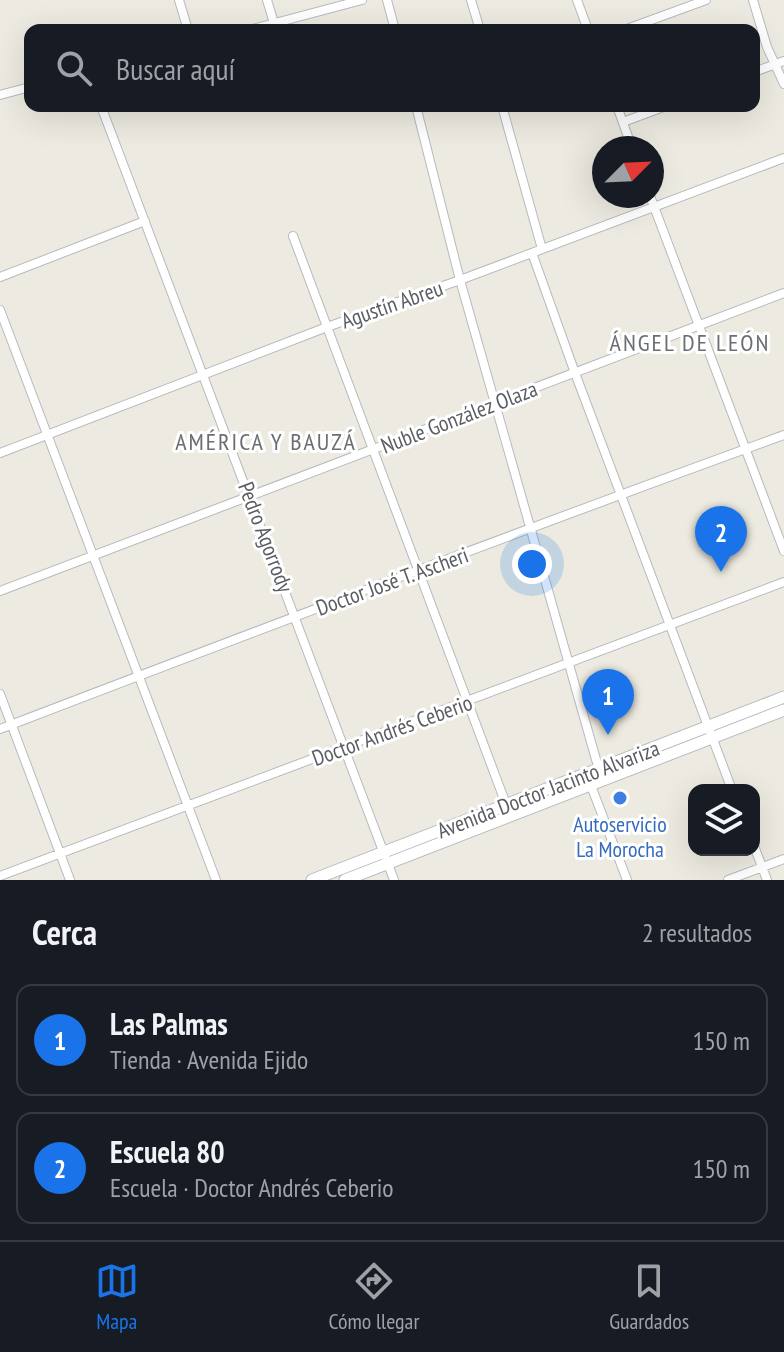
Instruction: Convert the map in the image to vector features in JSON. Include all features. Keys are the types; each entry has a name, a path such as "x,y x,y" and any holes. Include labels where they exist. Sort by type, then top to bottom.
{"main road":[{"name":"Avenida Doctor Jacinto Alvariza","path":"312,880 386,857 589,780 710,732 784,697"},
{"name":"Avenida Doctor Jacinto Alvariza","path":"589,780 599,770 784,710"},
{"name":"Avenida Doctor Jacinto Alvariza","path":"345,880 386,857"}],"street":[{"path":"179,0 186,24"},
{"path":"267,0 274,23"},
{"path":"270,24 362,0"},
{"path":"387,0 393,24"},
{"path":"471,0 478,24"},
{"path":"577,0 586,24"},
{"path":"640,24 706,0"},
{"path":"753,0 780,63 784,84"},
{"path":"760,70 780,63"},
{"path":"0,95 24,89"},
{"name":"Pedro Agorrody","path":"103,112 394,880"},
{"path":"418,112 460,280 599,770"},
{"path":"504,112 542,249"},
{"path":"619,112 628,136"},
{"path":"623,122 650,112"},
{"name":"Agustín Abreu","path":"664,203 784,158"},
{"name":"Agustín Abreu","path":"0,453 202,374 651,208"},
{"path":"654,208 784,551"},
{"path":"0,277 145,221"},
{"path":"293,236 508,810"},
{"path":"532,253 730,784"},
{"name":"Nuble González Olaza","path":"0,591 784,293"},
{"path":"0,310 216,880"},
{"name":"Doctor José T. Ascheri","path":"0,729 295,615 419,572 784,435"},
{"name":"Doctor Andrés Ceberio","path":"0,876 784,582"},
{"path":"0,694 70,880"},
{"path":"589,780 627,880"},
{"path":"758,856 767,880"},
{"path":"728,880 784,859"}],"place":[{"name":"Escuela 80","path":"721,572"},
{"name":"Las Palmas","path":"608,735"},
{"name":"Autoservicio La Morocha","path":"620,798"}],"district":[{"name":"ÁNGEL DE LEÓN","path":"690,343"},
{"name":"AMÉRICA Y BAUZÁ","path":"266,442"}]}
